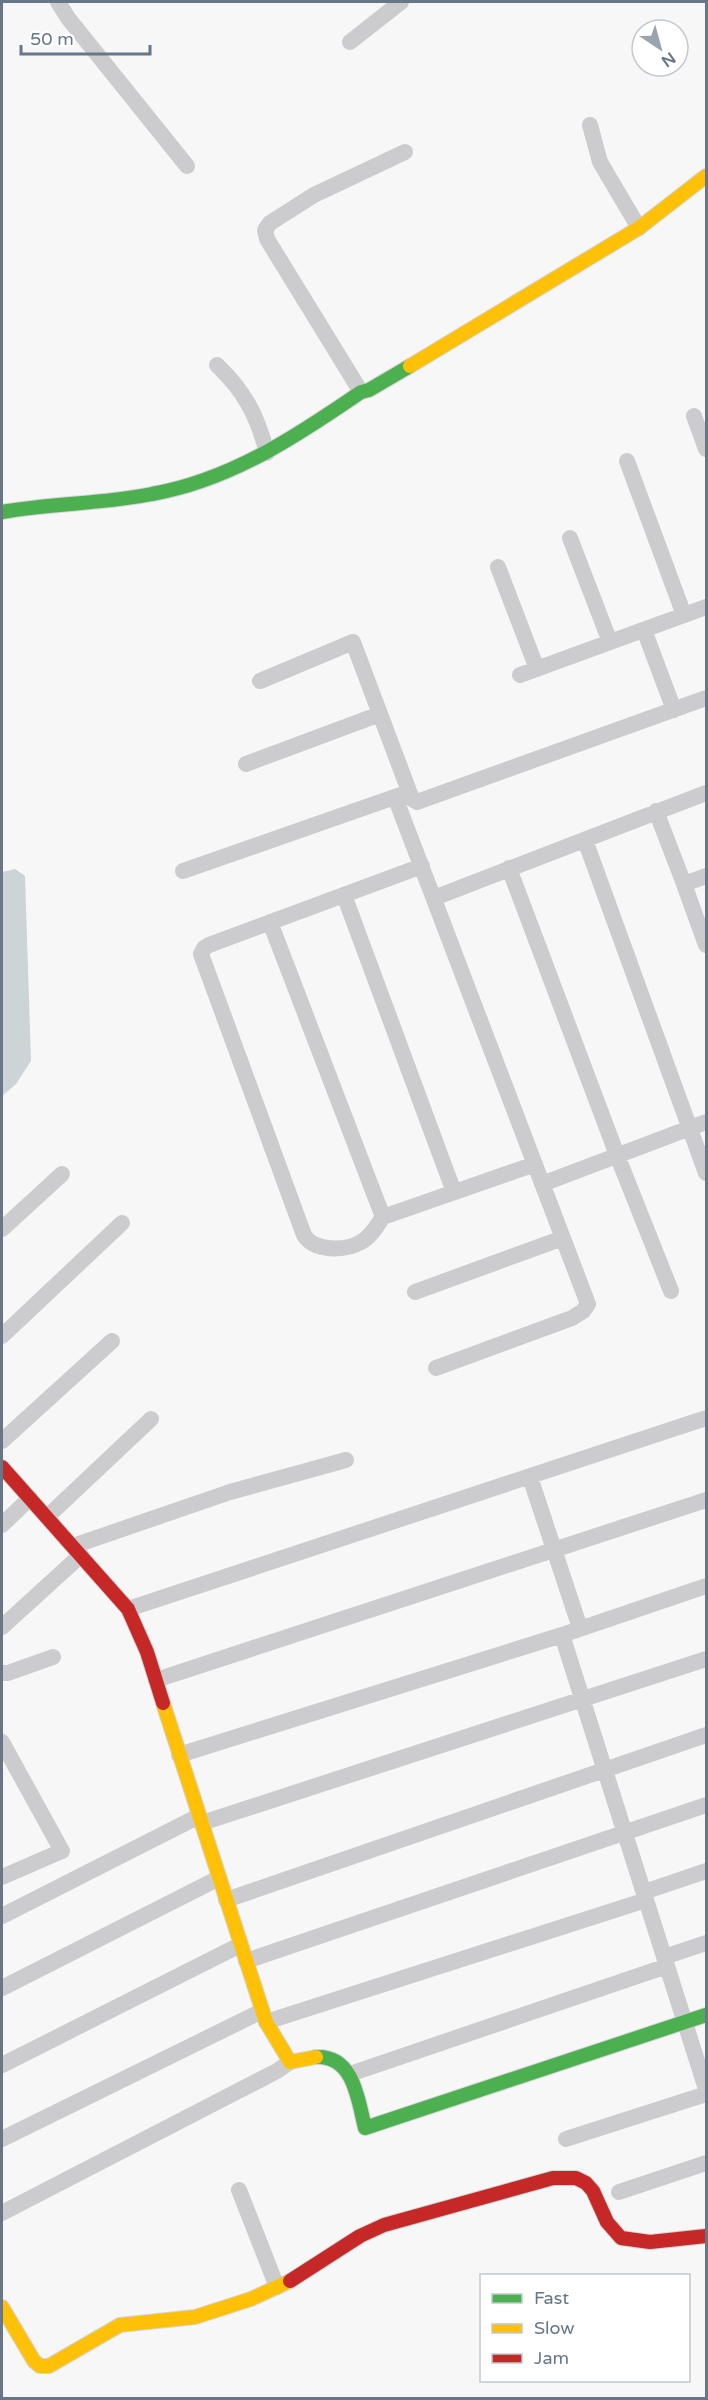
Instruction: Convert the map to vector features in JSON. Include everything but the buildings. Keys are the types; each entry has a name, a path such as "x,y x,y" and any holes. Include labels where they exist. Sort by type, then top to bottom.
{"street":[{"path":"58,2 68,18 187,166"},
{"path":"350,42 401,2"},
{"path":"590,125 600,162 639,228"},
{"path":"361,392 267,239 265,230 270,222 314,195 405,152"},
{"path":"2,512 52,504 135,498 179,489 214,478 267,453 361,392 369,390 463,335 639,228 706,176"},
{"path":"217,365 236,383 250,405 261,428 267,453"},
{"path":"694,416 706,449"},
{"path":"627,462 684,615"},
{"path":"570,538 610,642"},
{"path":"498,567 537,669"},
{"path":"520,675 706,607"},
{"path":"644,630 674,710"},
{"path":"260,681 353,642 380,714 422,866 588,1304 583,1311 572,1318 436,1368"},
{"path":"183,872 402,794 417,802 706,698"},
{"path":"246,764 380,714"},
{"path":"434,898 706,793"},
{"path":"656,811 706,945"},
{"path":"585,840 706,1173"},
{"path":"422,866 209,945 201,954 304,1235 308,1241 317,1246 332,1248 349,1246 362,1242 383,1216 535,1164"},
{"path":"509,868 671,1291"},
{"path":"684,884 706,876"},
{"path":"344,896 454,1192"},
{"path":"270,922 383,1216"},
{"path":"542,1184 706,1122"},
{"path":"2,1229 62,1174"},
{"path":"2,1335 122,1223"},
{"path":"415,1292 563,1238"},
{"path":"2,1441 112,1341"},
{"path":"47,1517 151,1419"},
{"path":"128,1609 706,1419"},
{"path":"2,1627 77,1550 230,1492 346,1460"},
{"path":"2,1467 128,1609 147,1652 264,2017 290,2062"},
{"path":"530,1477 580,1628"},
{"path":"2,1525 30,1498"},
{"path":"156,1680 706,1500"},
{"path":"179,1755 562,1635 706,1586"},
{"path":"562,1635 706,2088 566,2139"},
{"path":"2,1673 8,1673 52,1657"},
{"path":"2,1916 200,1820 583,1701 706,1659"},
{"path":"226,1900 706,1735"},
{"path":"2,1742 6,1760 62,1851 2,1877"},
{"path":"2,2065 243,1953 706,1805"},
{"path":"2,2139 264,2017 645,1896 706,1871"},
{"path":"2,1988 219,1878"},
{"path":"350,2074 666,1961 706,1942"},
{"path":"2,2213 277,2071 290,2062 325,2056 340,2063 350,2074 365,2128 706,2015"},
{"path":"619,2192 706,2163"},
{"path":"2,2307 34,2361 45,2367 60,2361 120,2325 175,2321 239,2303 277,2287 328,2259 370,2231 556,2178 577,2178 589,2186 614,2233 622,2239 666,2241 706,2236"},
{"path":"239,2190 277,2287"}],"shaded area":[{"path":"15,869 25,876 31,1061 16,1084 2,1096 2,872"}],"traffic: fast":[{"path":"2,512 134,497 181,487 209,478 288,440 361,392 369,390 410,366"},
{"path":"316,2057 329,2058 339,2063 346,2071 352,2081 365,2128 706,2015"}],"traffic: slow":[{"path":"410,366 639,228 706,176"},
{"path":"163,1703 266,2022 290,2062 316,2057"},
{"path":"2,2307 34,2361 40,2366 49,2366 120,2325 195,2317 251,2299 290,2281"}],"traffic: jam":[{"path":"2,1467 128,1609 147,1652 163,1703"},
{"path":"290,2281 360,2236 384,2225 553,2178 576,2178 586,2183 593,2191 607,2222 621,2238 650,2242 706,2236"}]}
